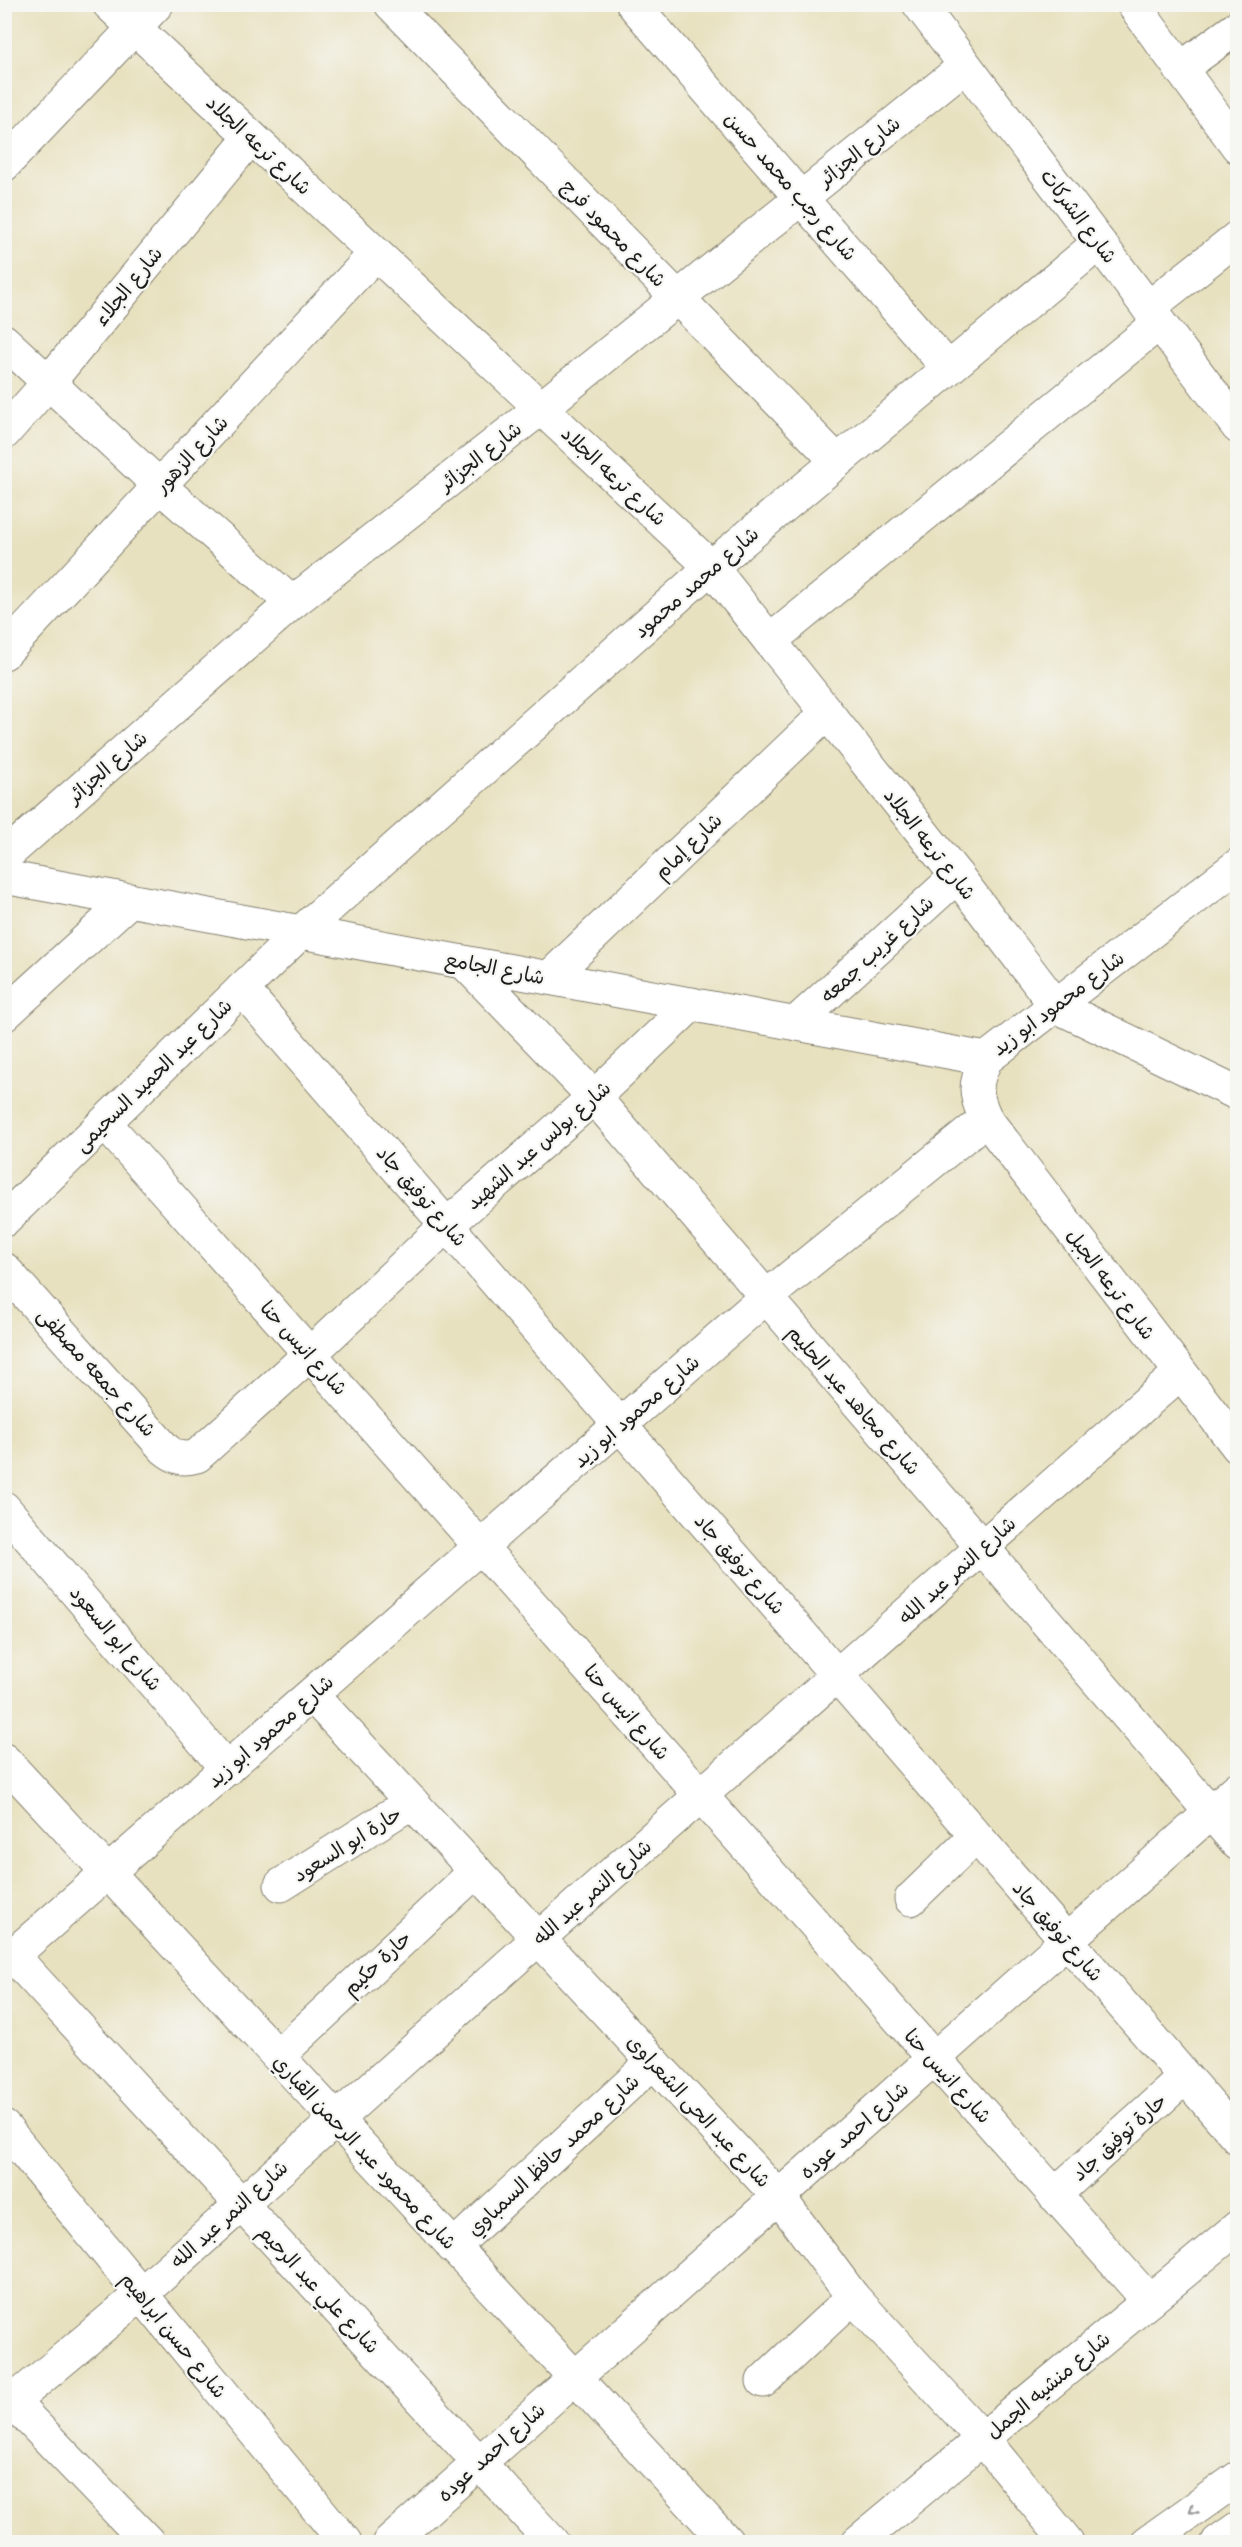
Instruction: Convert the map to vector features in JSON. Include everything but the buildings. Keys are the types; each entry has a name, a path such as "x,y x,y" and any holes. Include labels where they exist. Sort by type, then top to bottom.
{"street":[{"name":"شارع ترعه الجلاد","path":"109,4 711,567 957,876 1056,1006"},
{"path":"4,165 157,4"},
{"name":"شارع محمود فرج","path":"390,4 837,461"},
{"name":"شارع رجب محمد حسن","path":"633,4 948,368"},
{"name":"شارع الشركات","path":"919,4 1238,427"},
{"path":"1133,4 1238,147"},
{"path":"1180,69 1238,27"},
{"name":"شارع الجزائر","path":"4,857 292,603 540,408 965,66"},
{"name":"شارع الجلاء","path":"4,433 50,382 250,137"},
{"path":"770,641 1153,315 1238,237"},
{"name":"شارع محمد محمود","path":"302,931 711,567 1099,243"},
{"name":"شارع الزهور","path":"4,653 161,487 375,254"},
{"path":"4,341 161,487 292,603"},
{"name":"شارع إمام","path":"549,978 826,713"},
{"name":"شارع محمود ابو زيد","path":"9,1960 766,1297 986,1119 977,1100 977,1079 986,1059 1238,865"},
{"name":"شارع غريب جمعه","path":"797,1022 957,876"},
{"name":"شارع الجامع","path":"4,877 797,1022 986,1059"},
{"path":"4,1015 130,900"},
{"name":"شارع عبد الحميد السحيمى","path":"4,1220 302,931"},
{"name":"شارع مجاهد عبد الحليم","path":"464,962 594,1097 1238,1844"},
{"name":"شارع توفيق جاد","path":"242,989 1238,2138"},
{"name":"شارع بولس عبد الشهيد","path":"165,1449 174,1457 186,1459 197,1456 310,1354 447,1224 594,1097 692,1004"},
{"path":"1056,1006 1238,1094"},
{"name":"شارع ترعه الجبل","path":"986,1119 1238,1447"},
{"name":"شارع انيس حنا","path":"105,1123 1149,2301"},
{"name":"شارع جمعه مصطفى","path":"4,1269 165,1449"},
{"name":"شارع النمر عبد الله","path":"7,2401 140,2295 539,1938 838,1677 1180,1373"},
{"name":"شارع ابو السعود","path":"4,1508 227,1769"},
{"name":"شارع عبد الحى الشعراوى","path":"312,1695 778,2196 853,2297 983,2439 1067,2542"},
{"name":"شارع محمود عبد الرحمن القباري","path":"4,1760 727,2542"},
{"name":"شارع احمد عوده","path":"390,2542 1238,1788"},
{"name":"حارة ابو السعود","path":"281,1885 412,1802"},
{"path":"911,1899 975,1837"},
{"name":"حارة حكيم","path":"278,2056 476,1871"},
{"name":"شارع علي عبد الرحيم","path":"9,1960 240,2204 552,2542"},
{"name":"شارع محمد حافظ السمباوي","path":"453,2247 654,2062"},
{"name":"حارة توفيق جاد","path":"1054,2195 1184,2078"},
{"name":"شارع حسن ابراهيم","path":"4,2127 345,2542"},
{"name":"شارع منشيه الجمل","path":"858,2542 1238,2227"},
{"path":"763,2382 853,2297"},
{"path":"7,2401 147,2542"},
{"path":"1148,2542 1238,2478"},
{"path":"1218,2542 1238,2528"}]}
